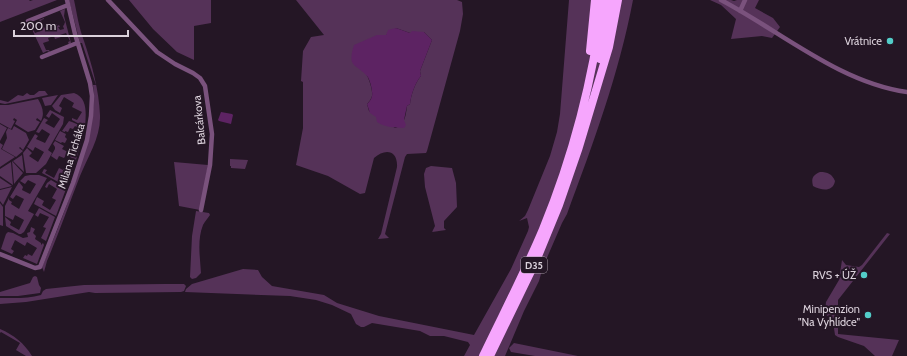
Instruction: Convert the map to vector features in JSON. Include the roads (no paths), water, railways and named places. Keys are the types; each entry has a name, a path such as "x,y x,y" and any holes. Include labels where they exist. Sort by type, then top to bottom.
{"highway":[{"path":"586,96 595,0"},
{"name":"D35","path":"483,356 528,264 551,208 569,158 586,96 597,42 603,0"},
{"name":"D35","path":"490,356 536,261 559,206 578,150 591,105 610,0"},
{"path":"591,105 609,47 618,0"}],"street":[{"name":"Milana Ticháka","path":"0,254 35,268 40,267 73,183 90,126 92,89 67,0"},
{"name":"Balcárkova","path":"108,0 157,52 175,64 193,73 200,78 205,86 212,134 210,165 201,210"},
{"path":"721,0 843,71 887,89 907,92"},
{"path":"740,11 745,0"},
{"path":"28,20 68,6"},
{"path":"42,56 78,43"}],"place":[{"name":"Vrátnice","path":"890,41"},
{"name":"RVS + ÚŽ","path":"864,275"},
{"name":"Minipenzion \"Na Vyhlídce\"","path":"868,315"}]}
